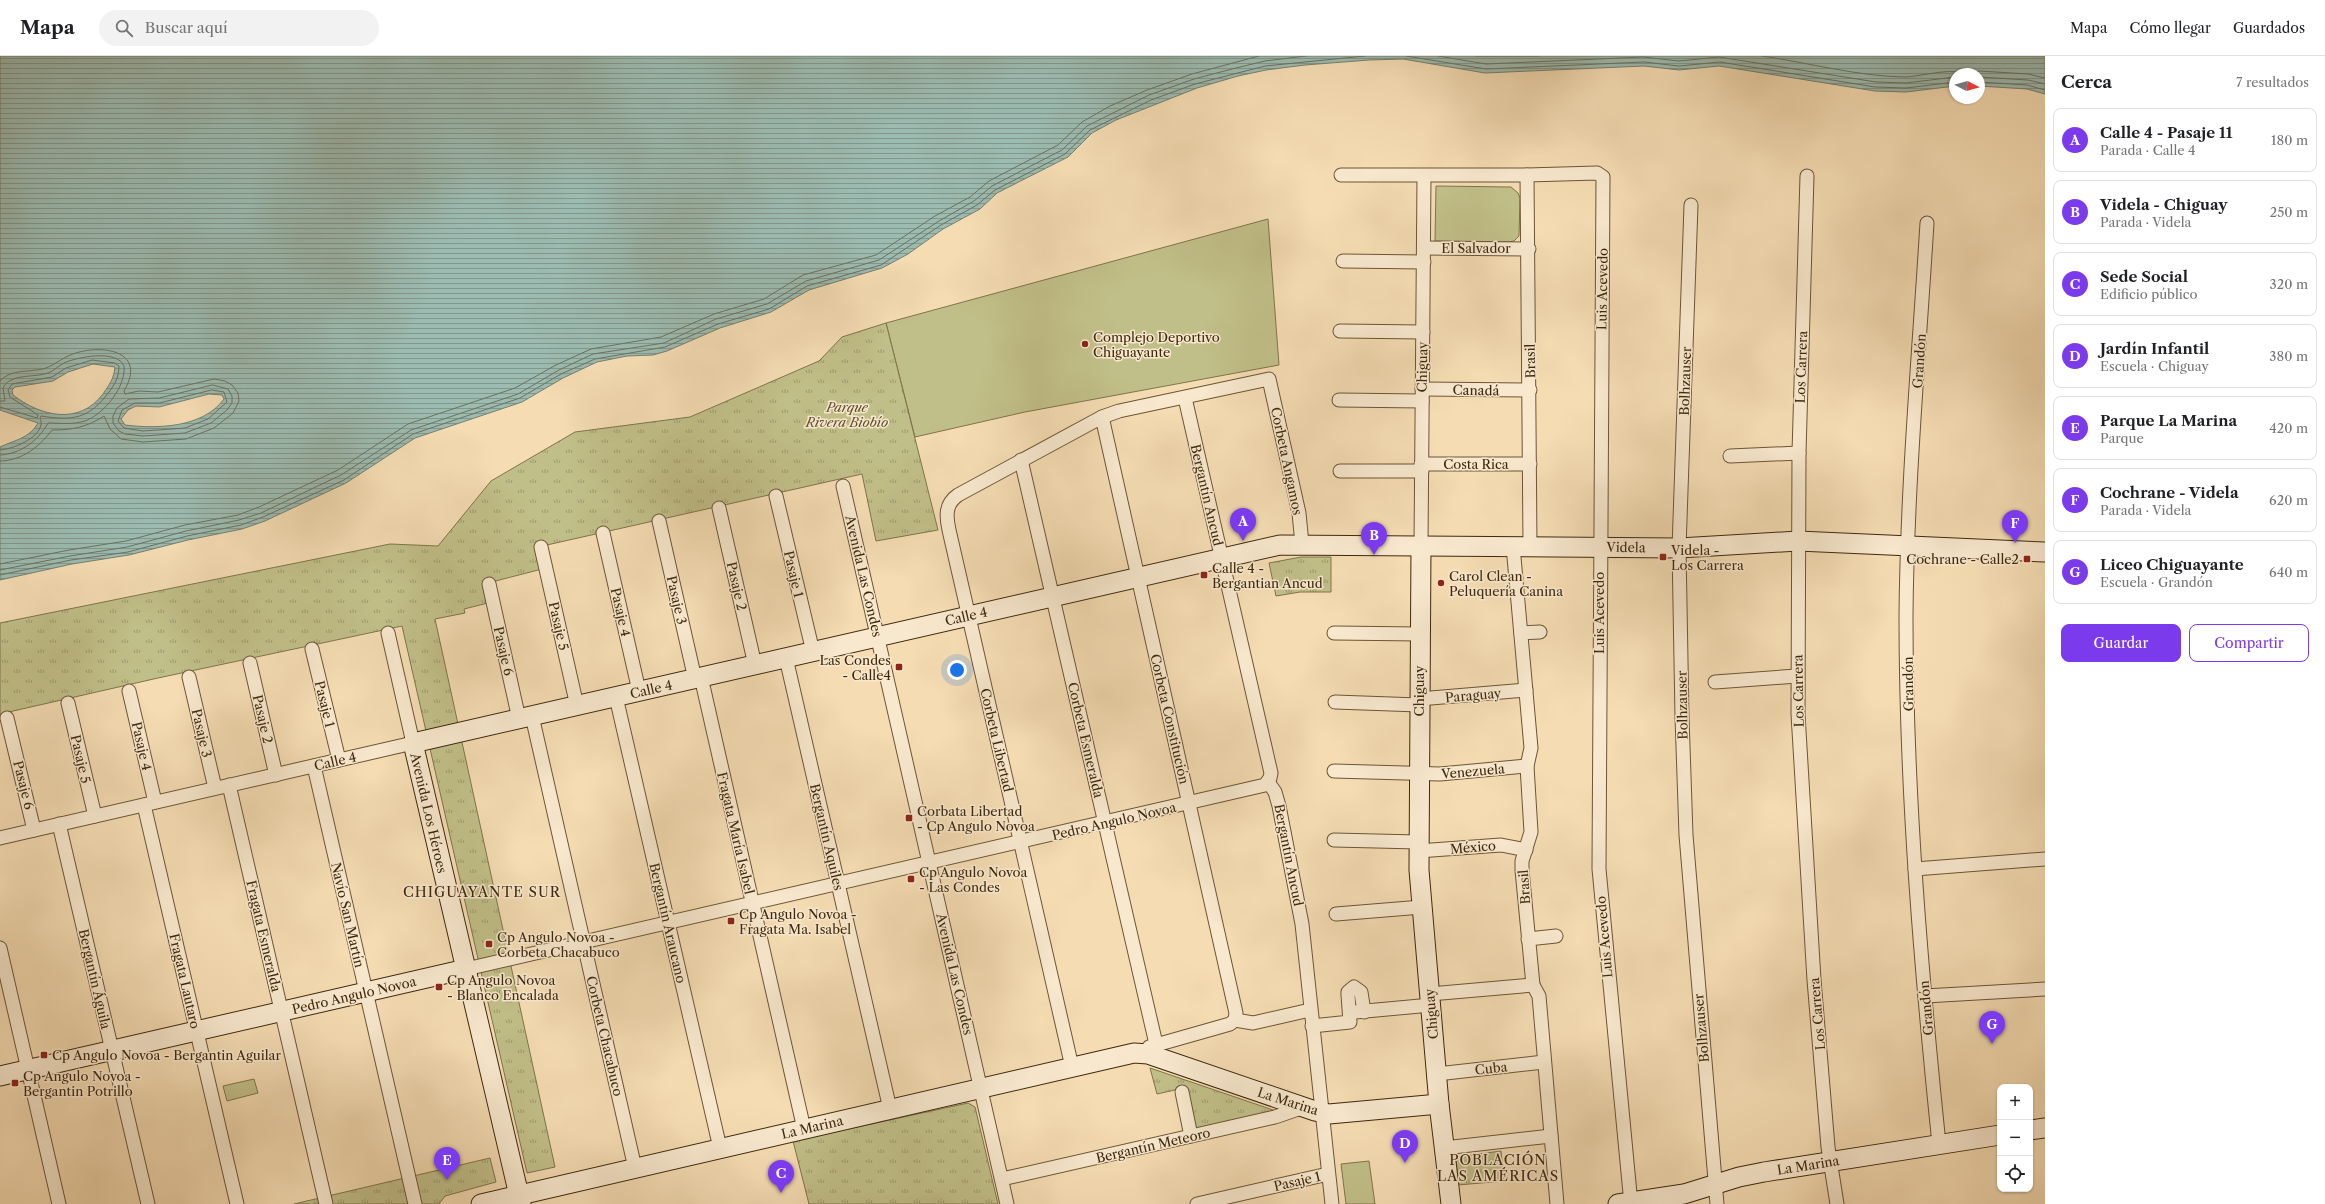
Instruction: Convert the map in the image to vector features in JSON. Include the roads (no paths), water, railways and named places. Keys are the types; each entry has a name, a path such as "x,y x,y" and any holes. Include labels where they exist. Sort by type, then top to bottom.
{"street":[{"name":"Luis Acevedo","path":"1341,175 1424,176 1597,173 1602,175 1604,179 1600,547 1599,876 1627,1204"},
{"name":"Brasil","path":"1527,175 1529,249 1530,464 1522,547 1521,633 1531,748 1527,766 1531,824 1522,870 1533,985 1538,993 1556,1204"},
{"name":"Chiguay","path":"1424,176 1418,847 1439,1104 1451,1204"},
{"name":"Los Carrera","path":"1807,176 1799,453 1798,676 1814,980 1830,1161 1837,1204"},
{"name":"Bolhzauser","path":"1691,205 1679,548 1686,835 1715,1195"},
{"name":"Grandón","path":"1927,223 1907,546 1908,706 1915,869 1939,1144"},
{"name":"El Salvador","path":"1424,248 1529,249"},
{"path":"1343,262 1424,262"},
{"path":"1340,331 1423,332"},
{"name":"Corbeta Libertad","path":"1072,1067 949,530 947,510 954,498 1102,417 1119,411 1269,379"},
{"name":"Corbeta Angamos","path":"1269,379 1299,513 1302,544"},
{"name":"Canadá","path":"1339,400 1530,390"},
{"name":"Bergantín Ancud","path":"1185,398 1271,773 1268,782 1275,792 1279,806 1300,911 1312,1026 1312,1110 1328,1174 1332,1204"},
{"name":"Corbeta Constitución","path":"1102,417 1236,1013 1235,1020"},
{"path":"1730,456 1799,453"},
{"name":"Corbeta Esmeralda","path":"1021,460 1105,823 1149,1048"},
{"name":"Costa Rica","path":"1340,471 1530,464"},
{"name":"Avenida Las Condes","path":"843,486 1007,1204"},
{"name":"Pasaje 1","path":"776,496 813,652"},
{"name":"Pasaje 2","path":"719,508 755,665"},
{"name":"Pasaje 3","path":"659,520 698,678"},
{"name":"Pasaje 4","path":"603,533 639,692"},
{"name":"Videla","path":"1302,544 1679,548 1798,541 2045,552"},
{"name":"Calle 4","path":"0,838 813,652 1137,576 1280,544 1302,544"},
{"name":"Pasaje 5","path":"540,547 577,706"},
{"name":"Pasaje 6","path":"488,584 526,717"},
{"path":"1521,633 1540,632"},
{"name":"Avenida Los Héroes","path":"388,633 520,1200"},
{"path":"1334,633 1420,634"},
{"name":"Pasaje 1","path":"312,649 339,760"},
{"name":"Bergantín Aquiles","path":"786,658 890,1109"},
{"name":"Pasaje 2","path":"250,664 276,775"},
{"path":"1715,682 1798,676"},
{"name":"Pasaje 3","path":"189,677 215,788"},
{"name":"Fragata María Isabel","path":"698,678 804,1129"},
{"name":"Pasaje 4","path":"129,690 150,803"},
{"name":"Paraguay","path":"1336,702 1419,702 1526,690"},
{"name":"Bergantín Araucano","path":"616,697 720,1148"},
{"name":"Pasaje 5","path":"68,703 95,816"},
{"name":"Corbeta Chacabuco","path":"526,717 583,942 635,1168"},
{"name":"Pasaje 6","path":"7,718 34,830"},
{"name":"Navío San Martín","path":"314,766 415,1204"},
{"name":"Venezuela","path":"1334,771 1440,774 1527,766"},
{"name":"Pedro Angulo Novoa","path":"0,1076 1105,823 1260,787 1268,782"},
{"name":"Fragata Esmeralda","path":"229,785 326,1204"},
{"name":"Fragata Lautaro","path":"150,803 197,1031 237,1204"},
{"name":"Bergantín Águila","path":"59,824 148,1204"},
{"name":"México","path":"1334,840 1418,847 1501,844 1526,850"},
{"path":"1915,869 2045,859"},
{"path":"1336,914 1422,907"},
{"path":"1528,939 1556,936"},
{"path":"0,948 59,1204"},
{"path":"1349,1013 1364,1012 1430,1000 1533,985"},
{"path":"1312,1026 1350,1022 1348,992 1354,987 1362,992 1364,1012"},
{"path":"1925,996 2045,989"},
{"path":"1235,1020 1253,1023 1310,1010"},
{"name":"La Marina","path":"481,1204 520,1200 635,1168 1072,1067 1149,1048 1230,1024 1235,1020"},
{"name":"La Marina","path":"1149,1048 1312,1110 1347,1113 1439,1104"},
{"name":"Cuba","path":"1437,1074 1544,1062"},
{"path":"1182,1092 1191,1136"},
{"name":"Bergantín Meteoro","path":"1002,1179 1275,1117 1312,1110"},
{"path":"2033,1130 2045,1128"},
{"name":"La Marina","path":"1627,1204 1678,1195 1715,1195 1748,1175 1997,1135"},
{"path":"1444,1148 1550,1136"},
{"name":"Pasaje 1","path":"1197,1204 1328,1174"}],"water":[{"path":"0,56 2045,56 2045,94 2027,89 1985,86 1985,68 1949,68 1949,87 1906,92 1875,91 1719,66 1679,70 1644,66 1485,73 1403,59 1305,65 1266,70 1238,76 1197,88 1116,120 1092,133 1068,157 997,193 980,209 943,229 908,254 882,268 809,290 771,312 720,328 667,351 653,355 627,356 597,362 563,378 522,402 415,438 346,483 265,521 242,529 188,540 129,555 72,564 0,580 0,447 31,432 38,423 0,410","holes":["93,364 115,367 111,382 103,394 83,411 71,414 47,412 35,408 13,395 12,390 15,387 53,381 68,372","209,394 222,395 224,399 215,409 192,421 151,427 125,425 121,419 128,410 136,406 159,407"]}],"place":[{"name":"Complejo Deportivo Chiguayante","path":"1085,344"},
{"name":"Calle 4 - Pasaje 11","path":"1243,541"},
{"name":"Cochrane - Videla","path":"2015,543"},
{"name":"Videla - Chiguay","path":"1374,555"},
{"name":"Videla - Los Carrera","path":"1663,557"},
{"name":"Cochrane - Calle2","path":"2027,559"},
{"name":"Calle 4 - Bergantian Ancud","path":"1204,575"},
{"name":"Carol Clean - Peluquería Canina","path":"1441,583"},
{"name":"Las Condes - Calle4","path":"899,667"},
{"name":"Corbata Libertad - Cp Angulo Novoa","path":"909,818"},
{"name":"Cp Angulo Novoa - Las Condes","path":"911,879"},
{"name":"Cp Angulo Novoa - Fragata Ma. Isabel","path":"731,921"},
{"name":"Cp Angulo Novoa - Corbeta Chacabuco","path":"489,944"},
{"name":"Cp Angulo Novoa - Blanco Encalada","path":"439,987"},
{"name":"Liceo Chiguayante","path":"1992,1044"},
{"name":"Cp Angulo Novoa - Bergantin Aguilar","path":"44,1055"},
{"name":"Cp Angulo Novoa - Bergantin Potrillo","path":"15,1083"},
{"name":"Jardín Infantil","path":"1405,1163"},
{"name":"Parque La Marina","path":"447,1180"},
{"name":"Sede Social","path":"781,1193"}],"district":[{"name":"CHIGUAYANTE SUR","path":"482,892"},
{"name":"POBLACIÓN LAS AMÉRICAS","path":"1498,1168"}],"park label":[{"name":"Parque Rivera Biobío","path":"847,414"}]}
